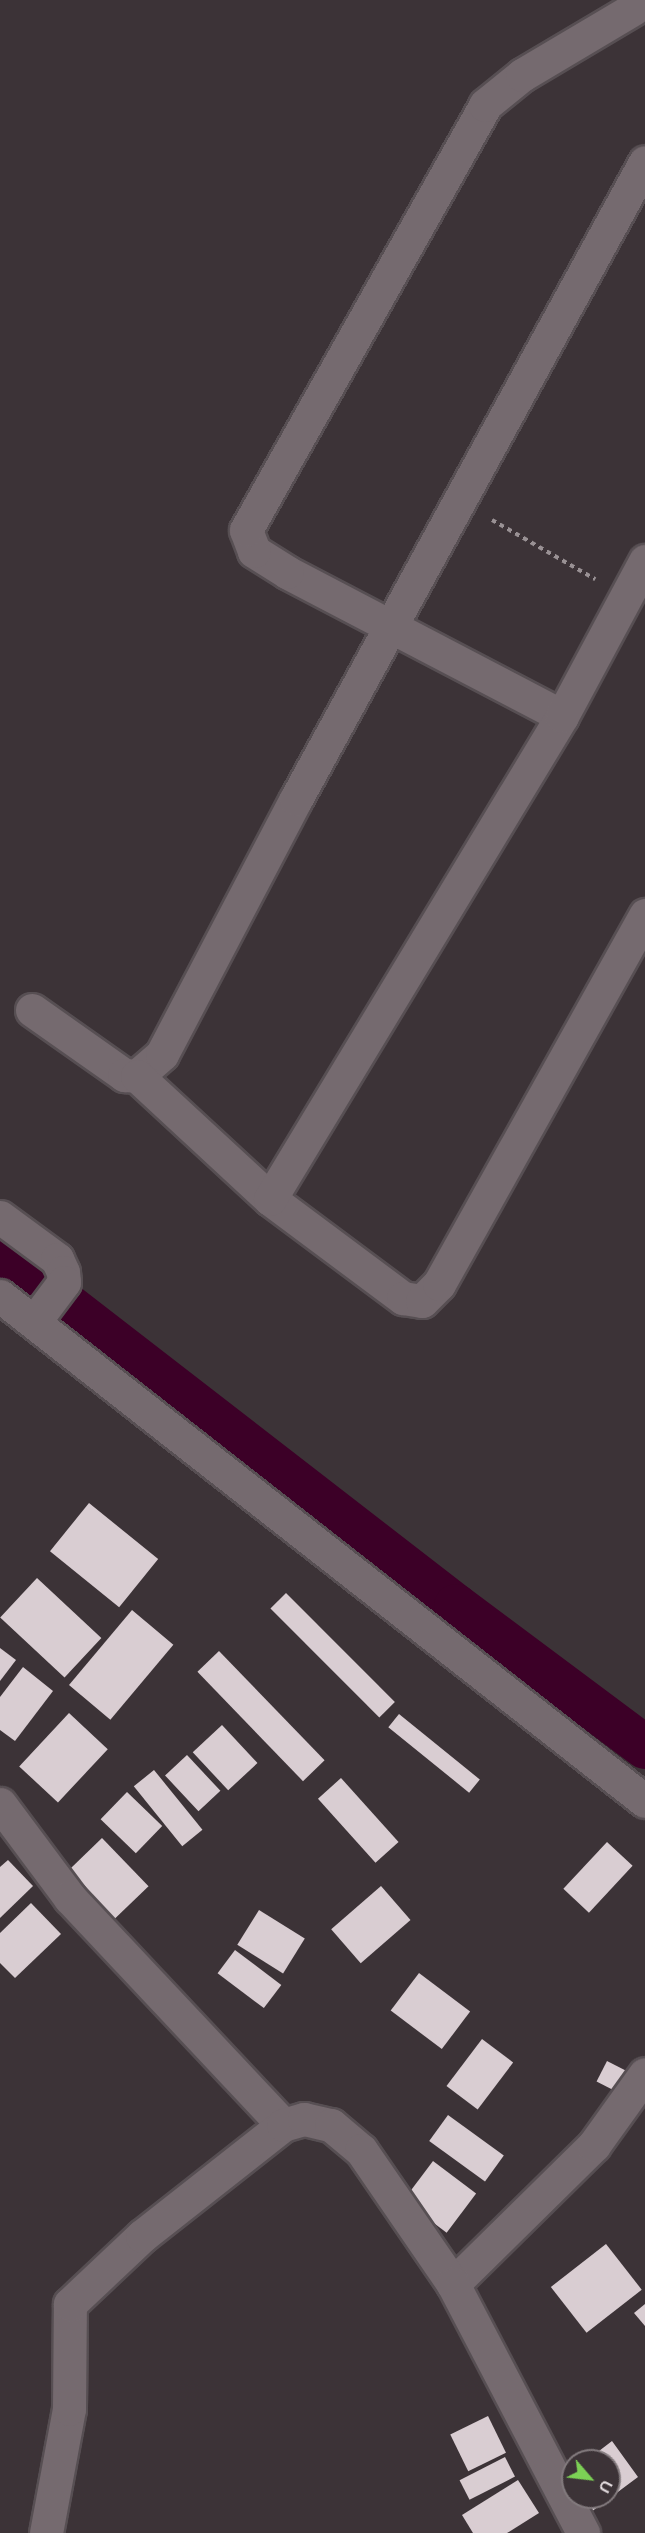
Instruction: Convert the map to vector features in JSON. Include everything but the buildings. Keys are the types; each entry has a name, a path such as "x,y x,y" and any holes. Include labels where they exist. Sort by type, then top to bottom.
{"street":[{"path":"562,716 266,559 254,551 246,530 485,105 522,75 638,8"},
{"path":"137,1076 162,1054 458,500 645,162"},
{"path":"270,1199 562,716 645,561"},
{"path":"32,1010 124,1075 137,1076 270,1199 403,1298 422,1301 439,1284 645,915"},
{"path":"0,1217 57,1259 64,1282 37,1318"},
{"path":"0,1296 37,1318 645,1801"},
{"path":"0,1804 70,1898 283,2125"},
{"path":"453,2283 594,2145 645,2074"},
{"path":"46,2533 69,2409 70,2304 142,2236 283,2125 304,2119 331,2125 361,2150 453,2283 583,2533"}],"path":[{"path":"458,500 626,597"}],"waterway":[{"path":"0,1253 456,1606 645,1747"}]}
